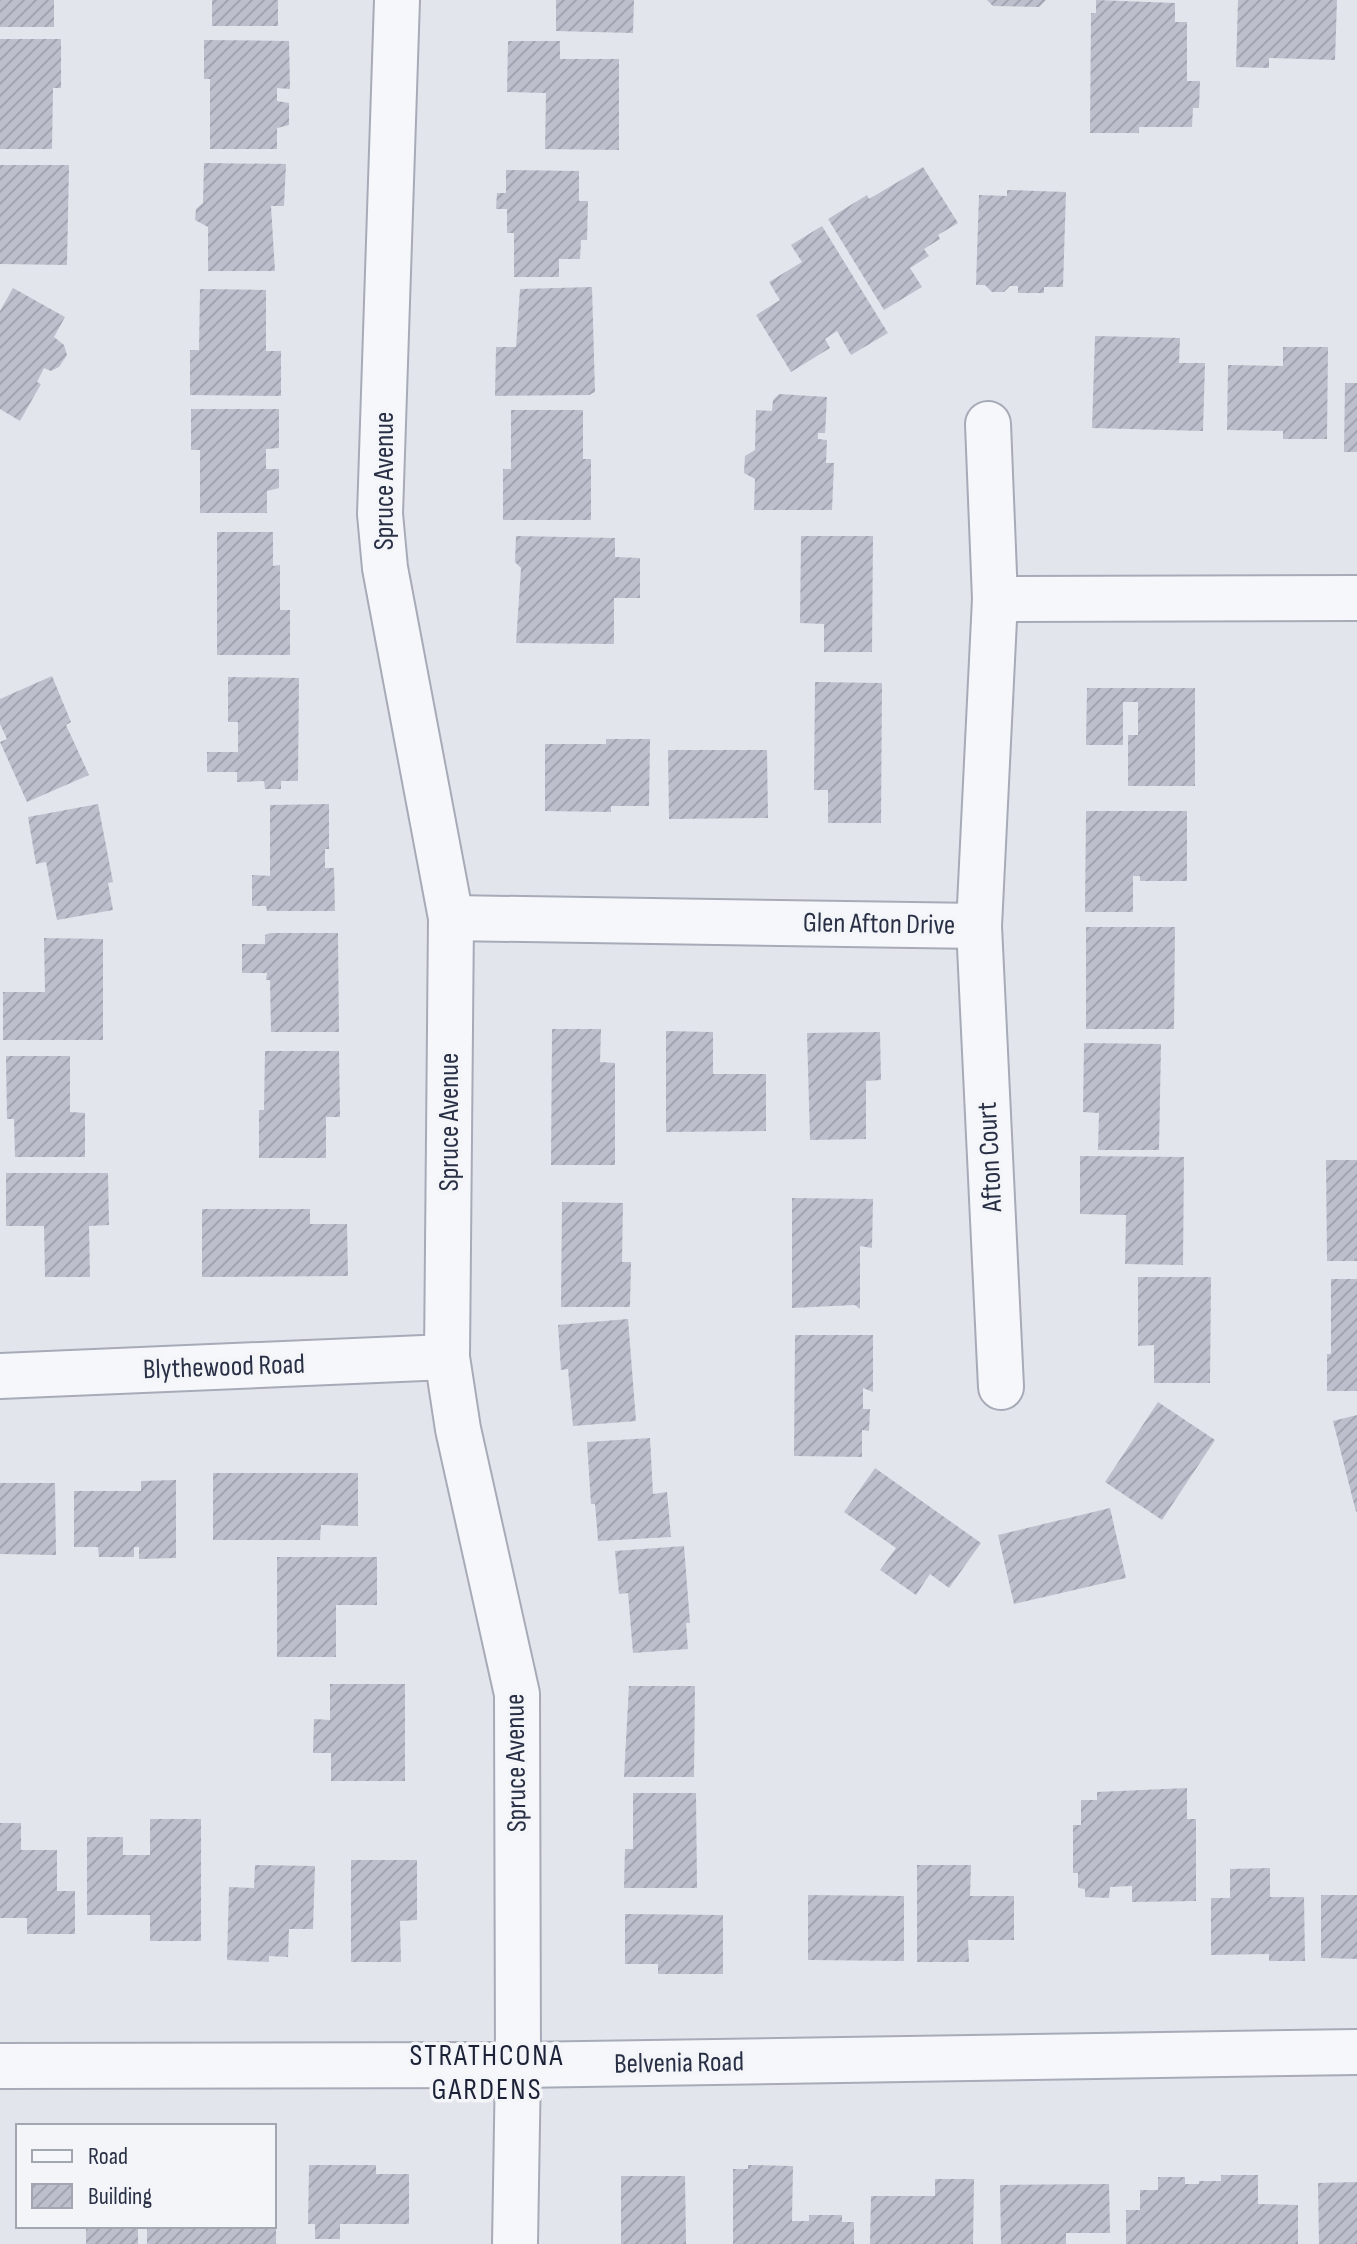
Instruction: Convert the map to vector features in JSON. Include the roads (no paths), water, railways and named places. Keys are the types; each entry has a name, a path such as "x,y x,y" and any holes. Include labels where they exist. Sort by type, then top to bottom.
{"street":[{"name":"Spruce Avenue","path":"397,0 380,514 385,568 451,918 447,1357 458,1429 517,1694 515,2244"},
{"name":"Glen Afton Drive","path":"451,918 979,926 995,599 988,424"},
{"path":"995,599 1357,598"},
{"name":"Afton Court","path":"979,926 1001,1387"},
{"name":"Blythewood Road","path":"0,1376 447,1357"},
{"name":"Belvenia Road","path":"0,2066 518,2065 1357,2052"}],"district":[{"name":"STRATHCONA GARDENS","path":"487,2073"}]}
